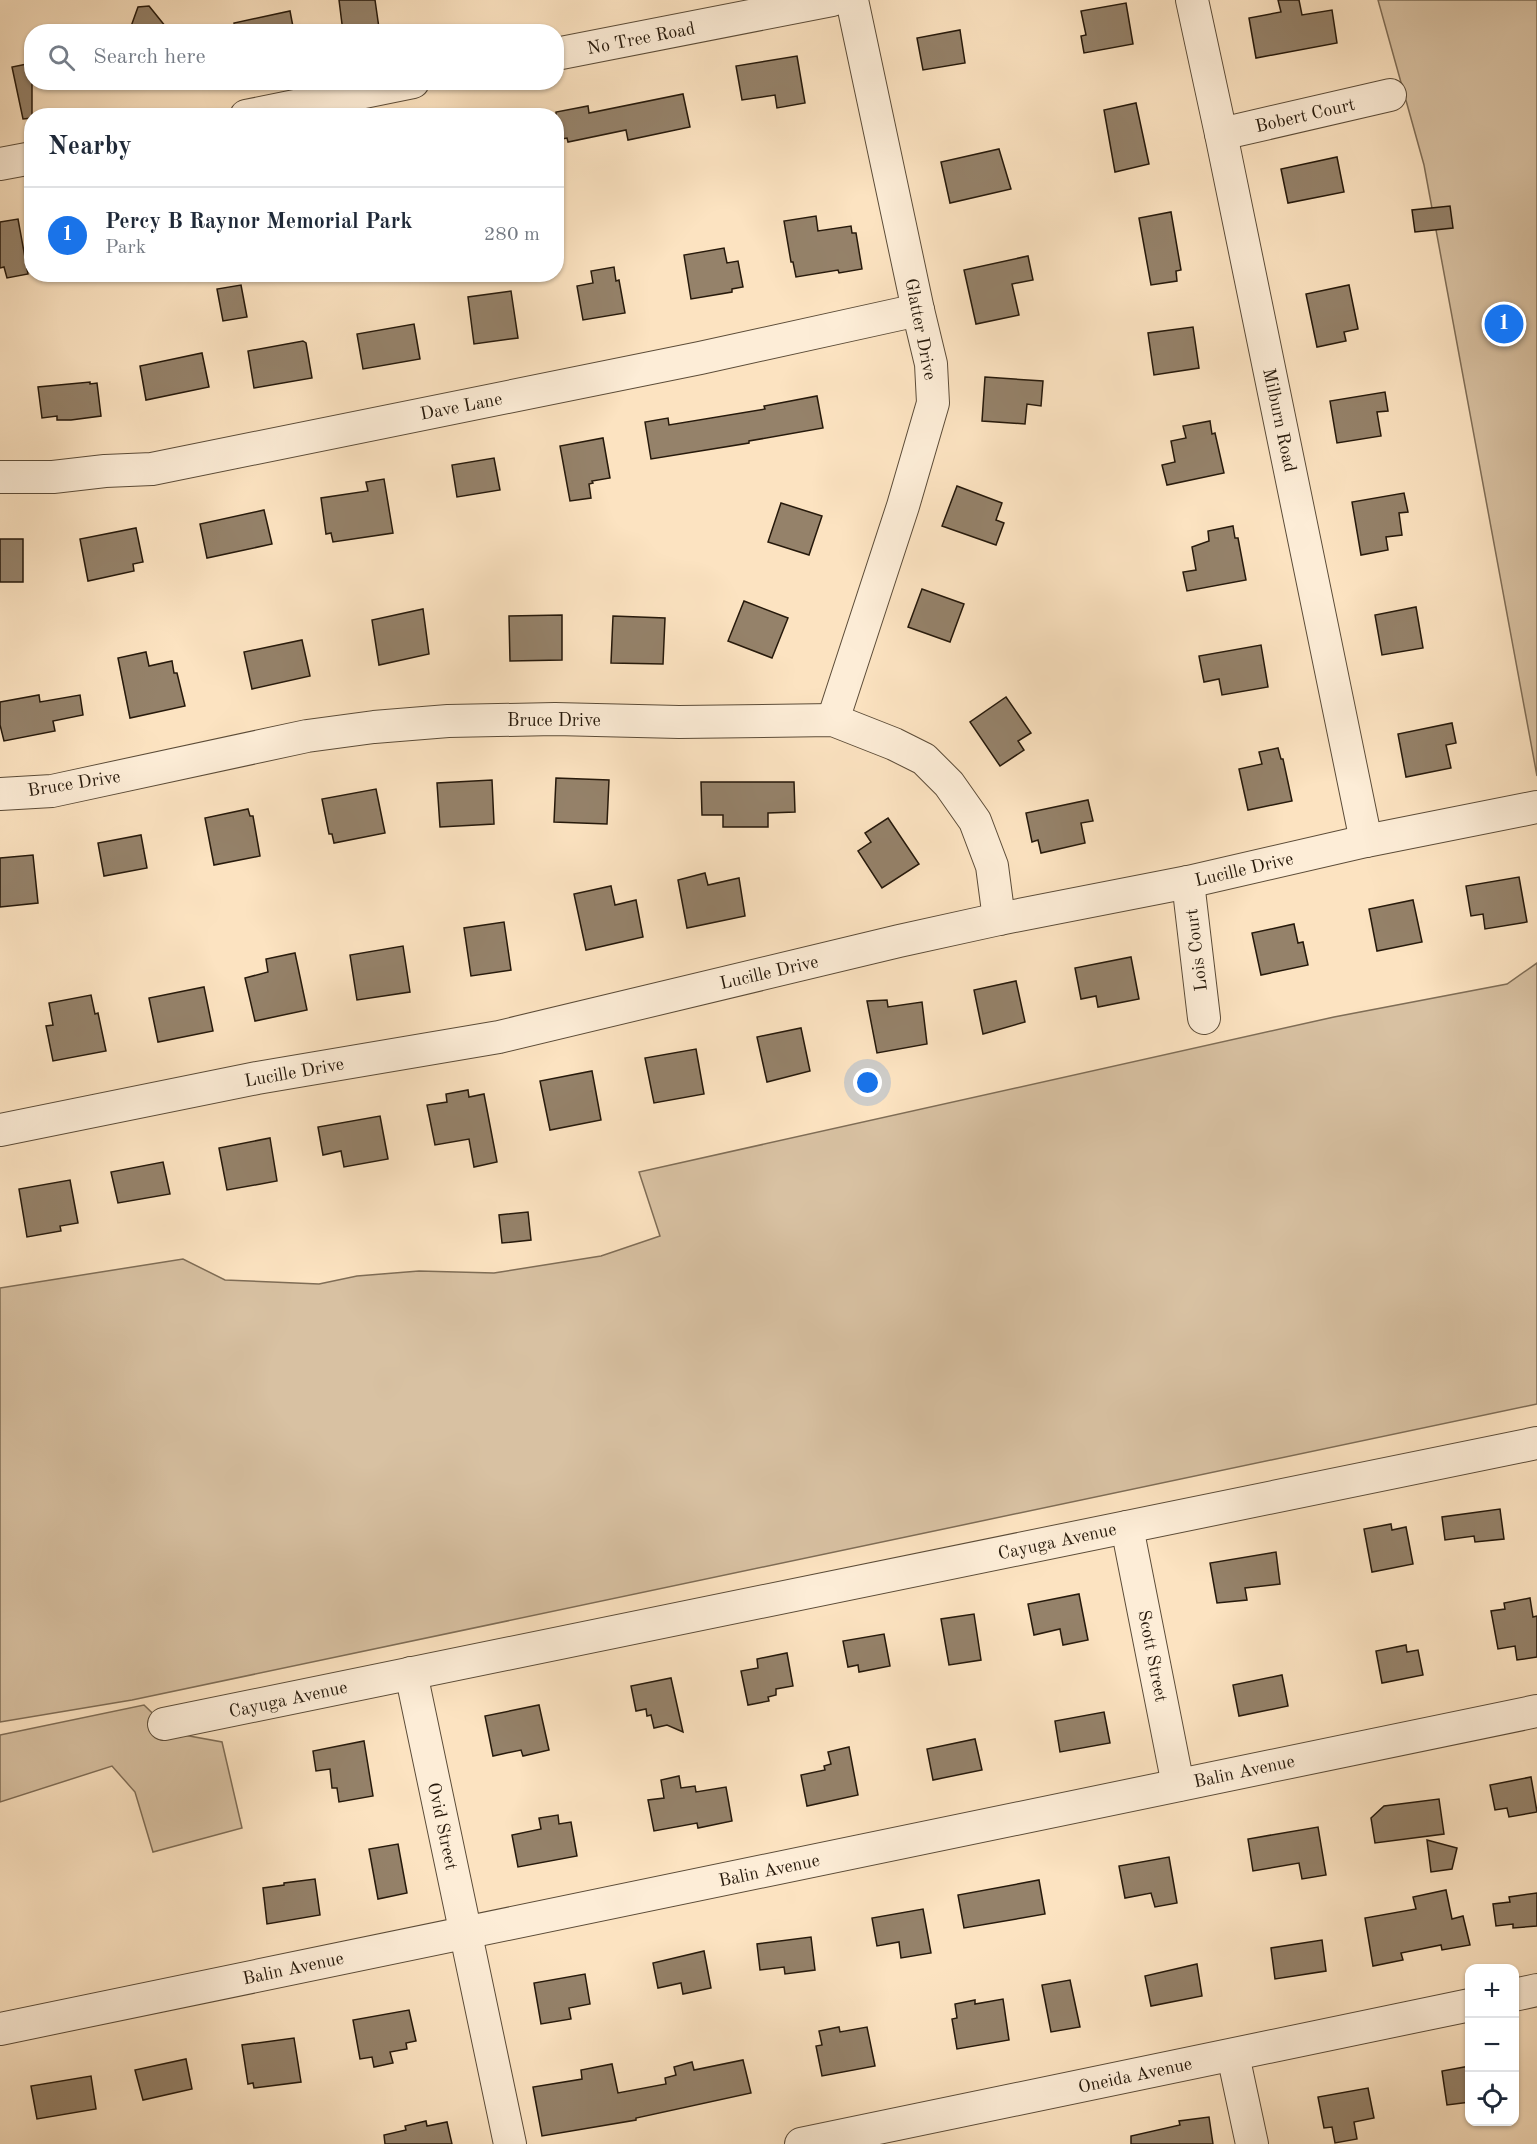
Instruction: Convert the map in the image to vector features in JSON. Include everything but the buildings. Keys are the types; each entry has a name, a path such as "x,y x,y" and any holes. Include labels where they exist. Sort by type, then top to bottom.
{"street":[{"name":"No Tree Road","path":"564,52 832,0"},
{"name":"Glatter Drive","path":"833,720 903,506 933,403 931,364 852,0"},
{"name":"Milburn Road","path":"1192,0 1366,841"},
{"path":"285,108 374,90"},
{"name":"Bobert Court","path":"1221,134 1390,95"},
{"path":"0,164 24,160"},
{"name":"Dave Lane","path":"0,477 53,477 152,469 700,358 918,310"},
{"name":"Bruce Drive","path":"0,794 52,791 307,736 374,727 555,719 679,722 833,720 894,744 924,759 950,784 980,832 992,866 999,919"},
{"name":"Lucille Drive","path":"0,1130 257,1078 499,1036 999,919 1188,882 1366,841 1537,807"},
{"name":"Lois Court","path":"1188,882 1204,1018"},
{"name":"Cayuga Avenue","path":"164,1724 1537,1443"},
{"name":"Scott Street","path":"1127,1527 1178,1785"},
{"name":"Ovid Street","path":"411,1673 510,2144"},
{"name":"Balin Avenue","path":"0,2029 1537,1711"},
{"path":"1519,1994 1537,1990"},
{"name":"Oneida Avenue","path":"801,2144 1465,2006"},
{"path":"1233,2055 1252,2144"}],"shaded area":[{"path":"1378,0 1537,0 1537,776 1424,165"},
{"path":"1537,963 1537,1404 132,1700 0,1722 0,1288 183,1259 225,1280 319,1284 357,1276 419,1271 494,1273 601,1256 660,1236 639,1172 1334,1017 1507,984"},
{"path":"144,1705 173,1733 222,1742 242,1828 153,1852 135,1792 112,1766 0,1802 0,1735"}],"place":[{"name":"Percy B Raynor Memorial Park","path":"1504,324"}]}
